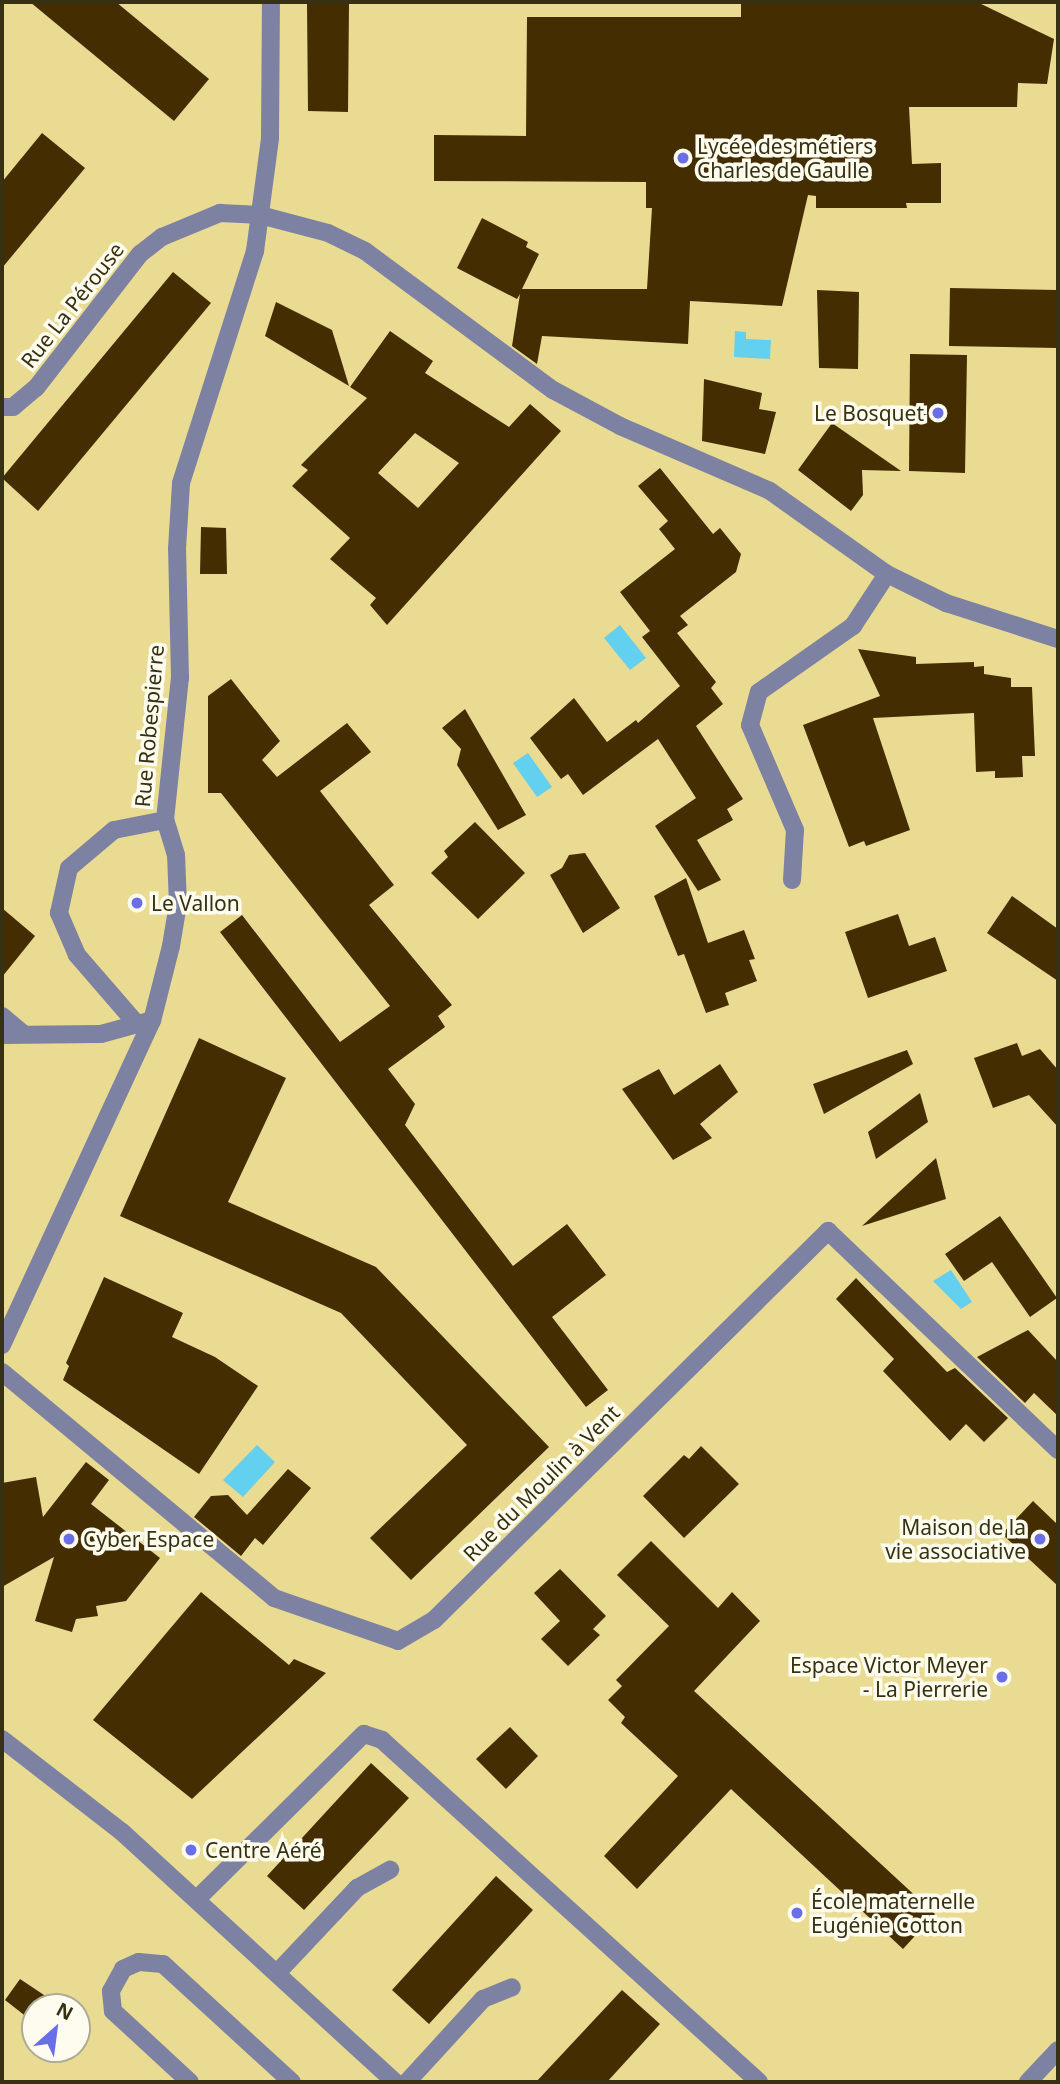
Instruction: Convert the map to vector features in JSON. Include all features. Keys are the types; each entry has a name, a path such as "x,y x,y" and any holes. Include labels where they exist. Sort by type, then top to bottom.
{"street":[{"name":"Rue Robespierre","path":"2,1345 143,1022 177,904 176,855 164,820 180,678 177,550 181,483 245,292 260,215 270,138 271,2"},
{"name":"Rue La Pérouse","path":"2,407 13,407 36,388 141,254 162,237 220,213 260,215 328,233 365,251 418,287 508,361 553,390 620,426 769,491 887,574 946,603 1058,639"},
{"path":"792,880 795,830 750,725 759,692 853,626 887,574"},
{"path":"2,1035 100,1034 143,1022 77,955 59,913 69,868 114,830 164,820"},
{"path":"2,1016 22,1033"},
{"name":"Rue du Moulin à Vent","path":"2,1373 274,1598 398,1641 435,1620 828,1231 1058,1450"},
{"path":"197,1899 364,1734 382,1740 759,2082"},
{"path":"2,1739 122,1832 395,2082"},
{"path":"277,1973 357,1888 390,1870"},
{"path":"190,2082 113,2011 111,1991 123,1969 139,1962 163,1964 292,2082"},
{"path":"407,2082 483,1999 512,1987"},
{"path":"1028,2082 1058,2050"}],"water":[{"path":"735,331 746,332 746,339 771,340 770,359 734,357"},
{"path":"620,625 646,658 630,670 604,638"},
{"path":"528,753 552,787 537,797 513,763"},
{"path":"951,1270 972,1302 961,1309 933,1281"},
{"path":"257,1445 275,1462 243,1497 223,1480"}],"building":[{"path":"30,2 116,2 209,79 174,121"},
{"path":"307,2 349,2 348,112 308,111"},
{"path":"741,2 977,2 1054,39 1047,84 1018,83 1017,107 909,107 912,164 941,163 941,203 906,203 907,208 816,208 816,196 808,195 782,306 690,301 688,344 542,336 537,364 512,346 520,294 517,299 457,268 482,218 528,242 526,247 539,254 522,289 647,289 652,208 646,208 646,182 434,181 434,135 526,136 527,17 741,17"},
{"path":"42,133 85,168 2,268 2,182"},
{"path":"173,272 211,303 38,511 2,478"},
{"name":"Le Bosquet","path":"950,288 1058,290 1058,348 949,346"},
{"path":"817,290 859,292 858,369 819,368"},
{"path":"276,302 332,330 349,386 265,336"},
{"path":"390,331 433,361 425,373 509,427 530,404 561,431 387,625 370,605 376,598 330,559 350,538 292,486 308,470 301,465 367,398 350,387","holes":["415,433 459,463 418,508 378,473"]},
{"name":"Le Bosquet","path":"910,354 967,355 965,473 909,471"},
{"path":"704,379 762,393 759,409 776,412 765,454 702,441"},
{"path":"832,423 901,471 862,470 863,495 851,511 798,470"},
{"path":"660,468 713,534 720,528 741,554 736,572 680,616 688,625 677,633 716,682 711,688 723,704 696,726 743,799 727,809 733,820 697,840 721,880 698,891 655,826 696,798 658,739 583,795 568,774 561,779 530,738 574,698 607,742 636,720 638,723 680,686 642,637 650,631 620,592 675,549 659,529 668,521 638,486"},
{"path":"201,527 226,528 227,574 200,574"},
{"path":"858,649 916,657 916,664 974,662 974,667 984,666 984,674 1011,678 1011,687 1032,687 1035,756 1022,756 1023,777 995,778 995,771 976,772 974,713 873,718 910,830 866,846 864,841 849,847 803,725 880,696"},
{"path":"231,679 280,741 262,760 277,777 347,723 371,752 320,791 394,885 369,905 452,1005 438,1016 445,1027 388,1069 415,1104 405,1125 513,1266 567,1224 606,1275 552,1317 608,1390 586,1407 220,932 242,915 340,1042 390,1006 221,793 208,793 208,696"},
{"path":"465,709 526,815 498,830 457,765 461,749 442,728"},
{"path":"475,822 525,873 478,919 431,873 448,857 444,851"},
{"path":"585,853 620,908 583,933 550,875 562,868 569,855"},
{"path":"686,878 708,943 744,930 755,959 749,960 757,981 725,993 729,1005 706,1013 684,954 678,956 654,896"},
{"path":"1012,896 1058,929 1058,981 987,933"},
{"path":"2,908 35,936 2,977"},
{"path":"898,914 909,946 935,937 947,971 868,998 845,932"},
{"path":"199,1038 286,1078 228,1202 376,1267 549,1447 411,1580 370,1538 467,1445 341,1313 120,1216"},
{"path":"1017,1043 1022,1056 1040,1049 1058,1070 1058,1127 1029,1095 993,1108 974,1058"},
{"path":"907,1050 913,1064 824,1114 813,1084"},
{"path":"720,1064 738,1092 700,1124 712,1138 673,1160 622,1089 659,1069 674,1095"},
{"path":"920,1093 928,1122 876,1159 868,1132"},
{"path":"936,1158 946,1199 862,1226"},
{"path":"1000,1216 1057,1298 1030,1317 992,1262 964,1281 945,1254"},
{"path":"104,1277 183,1313 172,1337 215,1357 258,1386 199,1474 63,1380 69,1366 66,1363"},
{"path":"856,1278 947,1372 955,1368 1008,1418 984,1442 966,1424 950,1441 883,1371 894,1359 836,1299"},
{"path":"1028,1330 1058,1362 1058,1416 1034,1393 1025,1403 977,1357"},
{"path":"701,1446 739,1484 684,1538 643,1496 684,1455 689,1459"},
{"name":"Cyber Espace","path":"86,1462 109,1480 91,1504 160,1558 126,1601 96,1606 98,1616 76,1619 72,1632 35,1621 54,1557 2,1587 2,1483 36,1477 43,1517"},
{"path":"288,1469 311,1488 263,1545 255,1538 241,1556 194,1517 211,1496 228,1495 247,1515"},
{"name":"Maison de la vie associative","path":"1033,1501 1058,1525 1058,1586 1002,1534"},
{"path":"651,1541 718,1608 732,1592 760,1621 694,1691 935,1914 903,1949 731,1789 637,1889 604,1856 678,1776 621,1723 625,1717 608,1700 622,1686 616,1680 669,1626 617,1575"},
{"path":"560,1569 606,1616 593,1629 600,1635 568,1666 541,1639 560,1621 534,1593"},
{"path":"201,1592 289,1665 294,1659 326,1673 192,1799 93,1720"},
{"path":"510,1727 538,1756 506,1789 476,1759"},
{"path":"371,1763 409,1798 304,1910 267,1876"},
{"path":"496,1876 533,1910 429,2024 392,1990"},
{"path":"20,1979 41,1993 21,1993 21,2013 5,2000"},
{"path":"622,1990 660,2024 607,2082 536,2082"}],"place":[{"name":"Lycée des métiers Charles de Gaulle","path":"683,158"},
{"name":"Le Bosquet","path":"938,413"},
{"name":"Le Vallon","path":"137,903"},
{"name":"Cyber Espace","path":"69,1539"},
{"name":"Maison de la vie associative","path":"1040,1539"},
{"name":"Espace Victor Meyer - La Pierrerie","path":"1002,1677"},
{"name":"Centre Aéré","path":"191,1850"},
{"name":"École maternelle Eugénie Cotton","path":"797,1913"}]}
